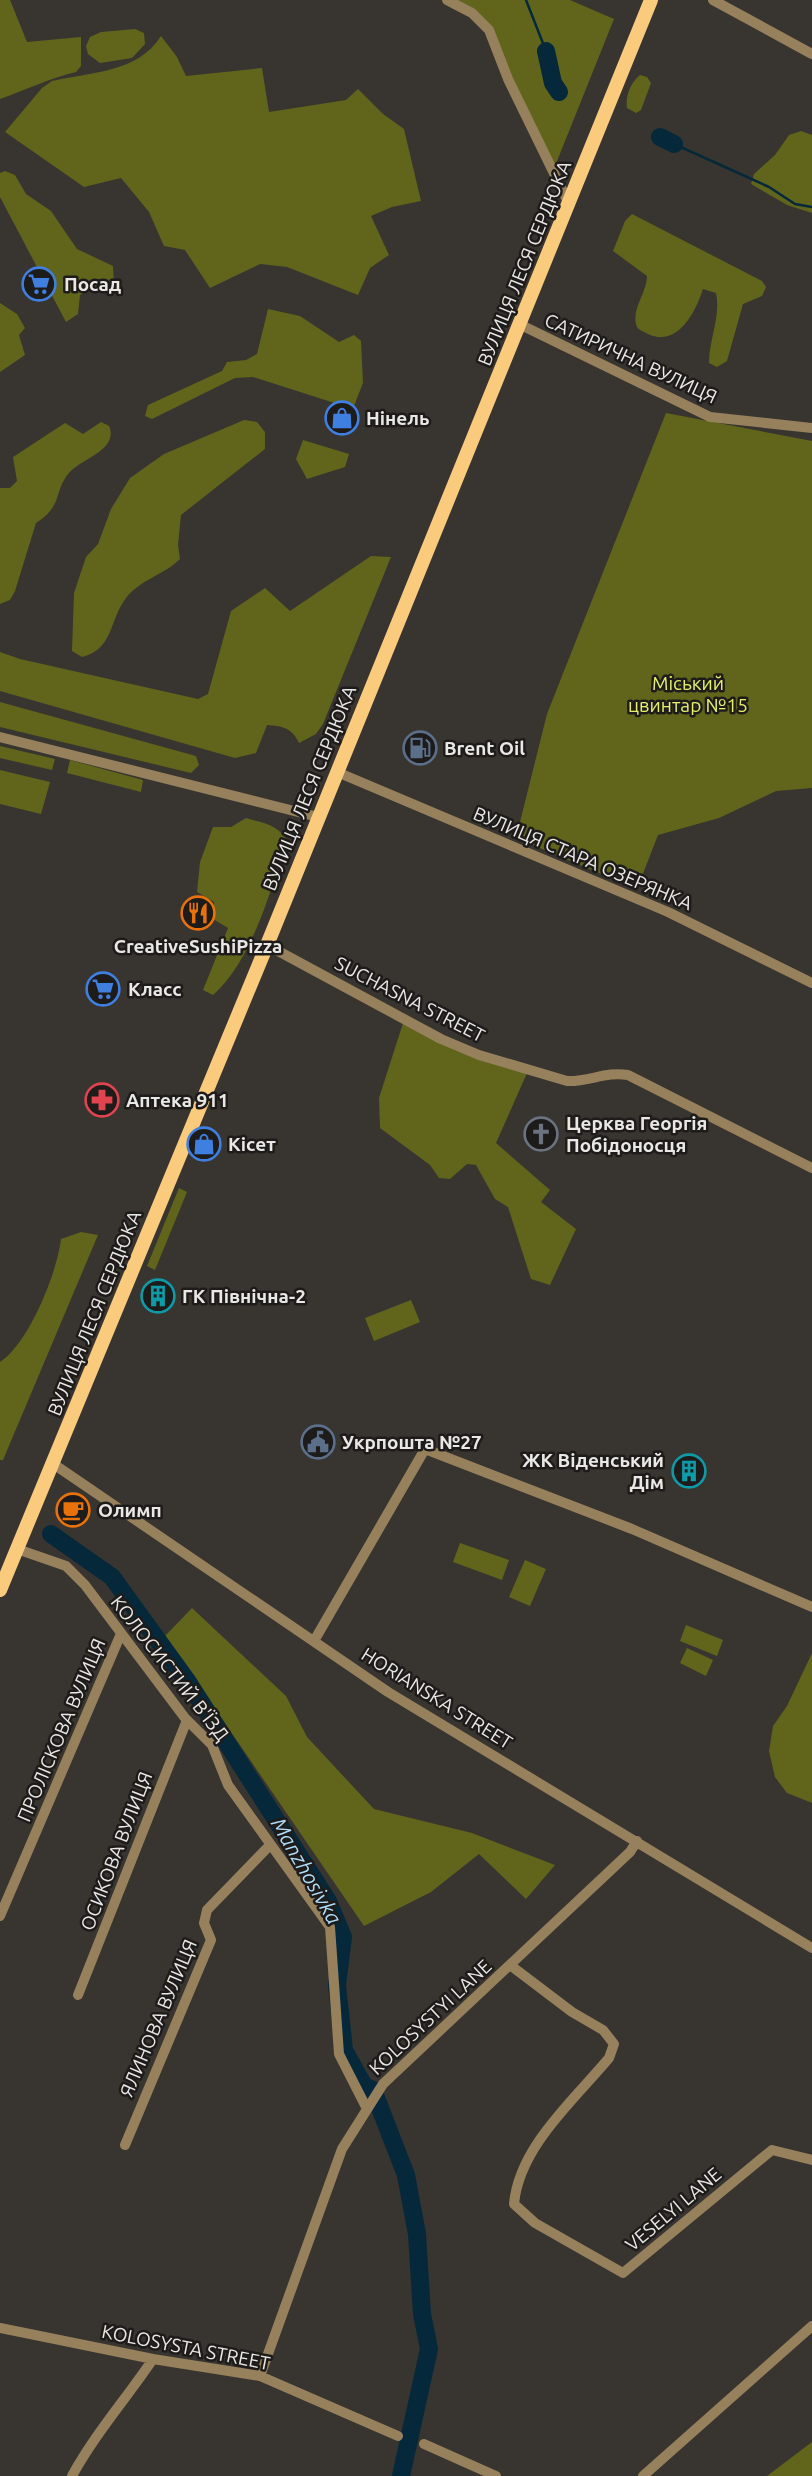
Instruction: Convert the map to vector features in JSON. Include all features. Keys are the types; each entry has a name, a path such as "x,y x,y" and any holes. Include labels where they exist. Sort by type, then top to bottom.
{"main road":[{"name":"ВУЛИЦЯ ЛЕСЯ СЕРДЮКА","path":"0,1590 267,944 651,0"}],"street":[{"path":"447,0 472,13 489,30 508,79 569,204"},
{"path":"713,0 812,54"},
{"name":"САТИРИЧНА ВУЛИЦЯ","path":"519,324 710,417 812,428"},
{"path":"0,737 318,817"},
{"name":"ВУЛИЦЯ СТАРА ОЗЕРЯНКА","path":"337,772 668,912 812,983"},
{"name":"SUCHASNA STREET","path":"267,944 466,1049 579,1082 616,1073 628,1075 812,1168"},
{"path":"314,1641 425,1449 632,1529 812,1607"},
{"name":"HORIANSKA STREET","path":"52,1463 388,1692 812,1948"},
{"name":"КОЛОСИСТИЙ В'ЇЗД","path":"20,1542 66,1566 85,1585 120,1636 187,1720 212,1745 228,1785 330,1927 339,2054 368,2103"},
{"name":"ПРОЛІСКОВА ВУЛИЦЯ","path":"0,1916 120,1636"},
{"name":"ОСИКОВА ВУЛИЦЯ","path":"78,1995 187,1720"},
{"name":"KOLOSYSTYI LANE","path":"260,2376 342,2149 368,2103 383,2084 631,1852 637,1841"},
{"name":"ЯЛИНОВА ВУЛИЦЯ","path":"125,2145 211,1940 204,1923 207,1910 270,1845"},
{"name":"VESELYI LANE","path":"510,1965 572,2012 603,2030 614,2044 609,2058 534,2148 515,2188 514,2204 535,2223 623,2273 772,2150 812,2160"},
{"path":"643,2476 812,2326"},
{"name":"KOLOSYSTA STREET","path":"0,2329 153,2359 260,2376 398,2436"},
{"path":"72,2476 93,2437 127,2397 153,2359"},
{"path":"424,2444 496,2476"}],"green space":[{"path":"0,0 10,0 27,42 81,37 81,66 76,72 0,99"},
{"path":"447,0 570,0 614,19 553,171 489,30"},
{"path":"135,29 144,33 145,44 132,58 100,63 88,54 86,46 90,37 101,32"},
{"path":"161,36 177,57 186,76 262,68 269,112 346,100 358,89 383,114 404,129 421,201 392,207 371,216 389,255 370,268 358,295 287,267 260,264 210,288 185,250 164,246 149,212 121,178 84,187 5,132 42,88 52,81 97,73 126,64 140,57"},
{"path":"640,75 647,77 651,83 641,110 636,113 627,108 627,99 631,85"},
{"path":"801,131 812,135 812,213 787,205 751,184 754,174 775,155 789,135"},
{"path":"5,171 15,175 26,194 51,211 77,249 113,266 114,284 91,288 80,295 78,314 66,322 0,197 0,173"},
{"path":"632,214 762,281 766,287 762,296 743,304 727,361 717,367 709,363 717,310 716,293 703,289 690,317 677,332 668,336 648,334 637,326 636,312 647,276 613,251 625,221"},
{"path":"0,303 17,314 25,328 19,335 25,355 0,372"},
{"path":"268,309 300,316 339,342 354,335 361,341 363,383 354,406 347,407 253,377 235,378 152,419 145,416 148,405 222,371 227,362 246,360 257,354"},
{"name":"Міський цвинтар №15","path":"666,413 812,441 812,788 776,791 719,818 658,835 637,889 516,838 547,714"},
{"path":"244,420 257,422 265,432 265,449 181,515 178,545 180,559 139,586 126,598 100,648 82,657 72,651 74,593 86,557 98,544 111,509 130,478 164,454"},
{"path":"101,422 109,426 109,441 64,480 55,504 36,523 15,591 10,600 0,604 0,488 10,488 17,481 13,457 65,423 83,434"},
{"path":"303,440 349,454 345,467 307,479 296,459"},
{"path":"371,556 391,557 323,724 316,734 299,743 286,729 267,725 256,753 235,758 0,691 0,652 20,659 198,699 208,694 231,611 265,588 290,611"},
{"path":"0,702 196,756 199,765 191,773 0,727"},
{"path":"0,746 55,759 52,770 0,758"},
{"path":"70,760 143,780 141,792 67,773"},
{"path":"0,770 50,782 41,814 0,804"},
{"path":"246,818 275,828 287,841 267,902 249,944 227,981 213,995 203,990 228,928 213,919 214,902 197,892 200,862 213,827 231,827"},
{"path":"403,1023 527,1073 496,1143 550,1190 541,1202 576,1229 550,1285 531,1279 508,1207 495,1199 476,1165 467,1164 450,1179 439,1178 430,1165 380,1128 379,1098"},
{"path":"179,1188 187,1192 155,1270 147,1266"},
{"path":"81,1232 98,1235 3,1460 0,1460 0,1362 21,1340 40,1306 54,1270 61,1239"},
{"path":"411,1300 420,1322 374,1341 365,1318"},
{"path":"460,1543 509,1560 502,1580 453,1562"},
{"path":"525,1560 546,1569 530,1606 509,1597"},
{"path":"192,1608 286,1696 307,1737 374,1809 472,1833 555,1865 526,1899 479,1854 431,1892 364,1926 165,1636"},
{"path":"686,1625 723,1640 717,1656 680,1641"},
{"path":"687,1648 713,1660 706,1676 680,1663"},
{"path":"812,1653 812,1803 787,1793 775,1777 769,1751 773,1726 787,1706"},
{"path":"812,2442 812,2476 767,2476"}],"waterway":[{"path":"526,0 546,51"},
{"path":"546,51 553,83 559,92"},
{"path":"660,137 674,144"},
{"path":"674,144 769,187 795,204 812,207"},
{"name":"Manzhosivka","path":"51,1534 112,1577 188,1682 328,1901 343,1937 337,1985 344,2050 364,2086 373,2090 406,2175 417,2234 422,2314 429,2349 401,2476"}],"place":[{"name":"Посад","path":"39,284"},
{"name":"Нінель","path":"342,418"},
{"name":"Brent Oil","path":"420,748"},
{"name":"CreativeSushiPizza","path":"198,913"},
{"name":"Класс","path":"103,989"},
{"name":"Аптека 911","path":"102,1100"},
{"name":"Церква Георгія Побідоносця","path":"541,1134"},
{"name":"Кісет","path":"204,1144"},
{"name":"ГК Північна-2","path":"158,1296"},
{"name":"Укрпошта №27","path":"318,1442"},
{"name":"ЖК Віденський Дім","path":"689,1471"},
{"name":"Олимп","path":"73,1510"}]}
